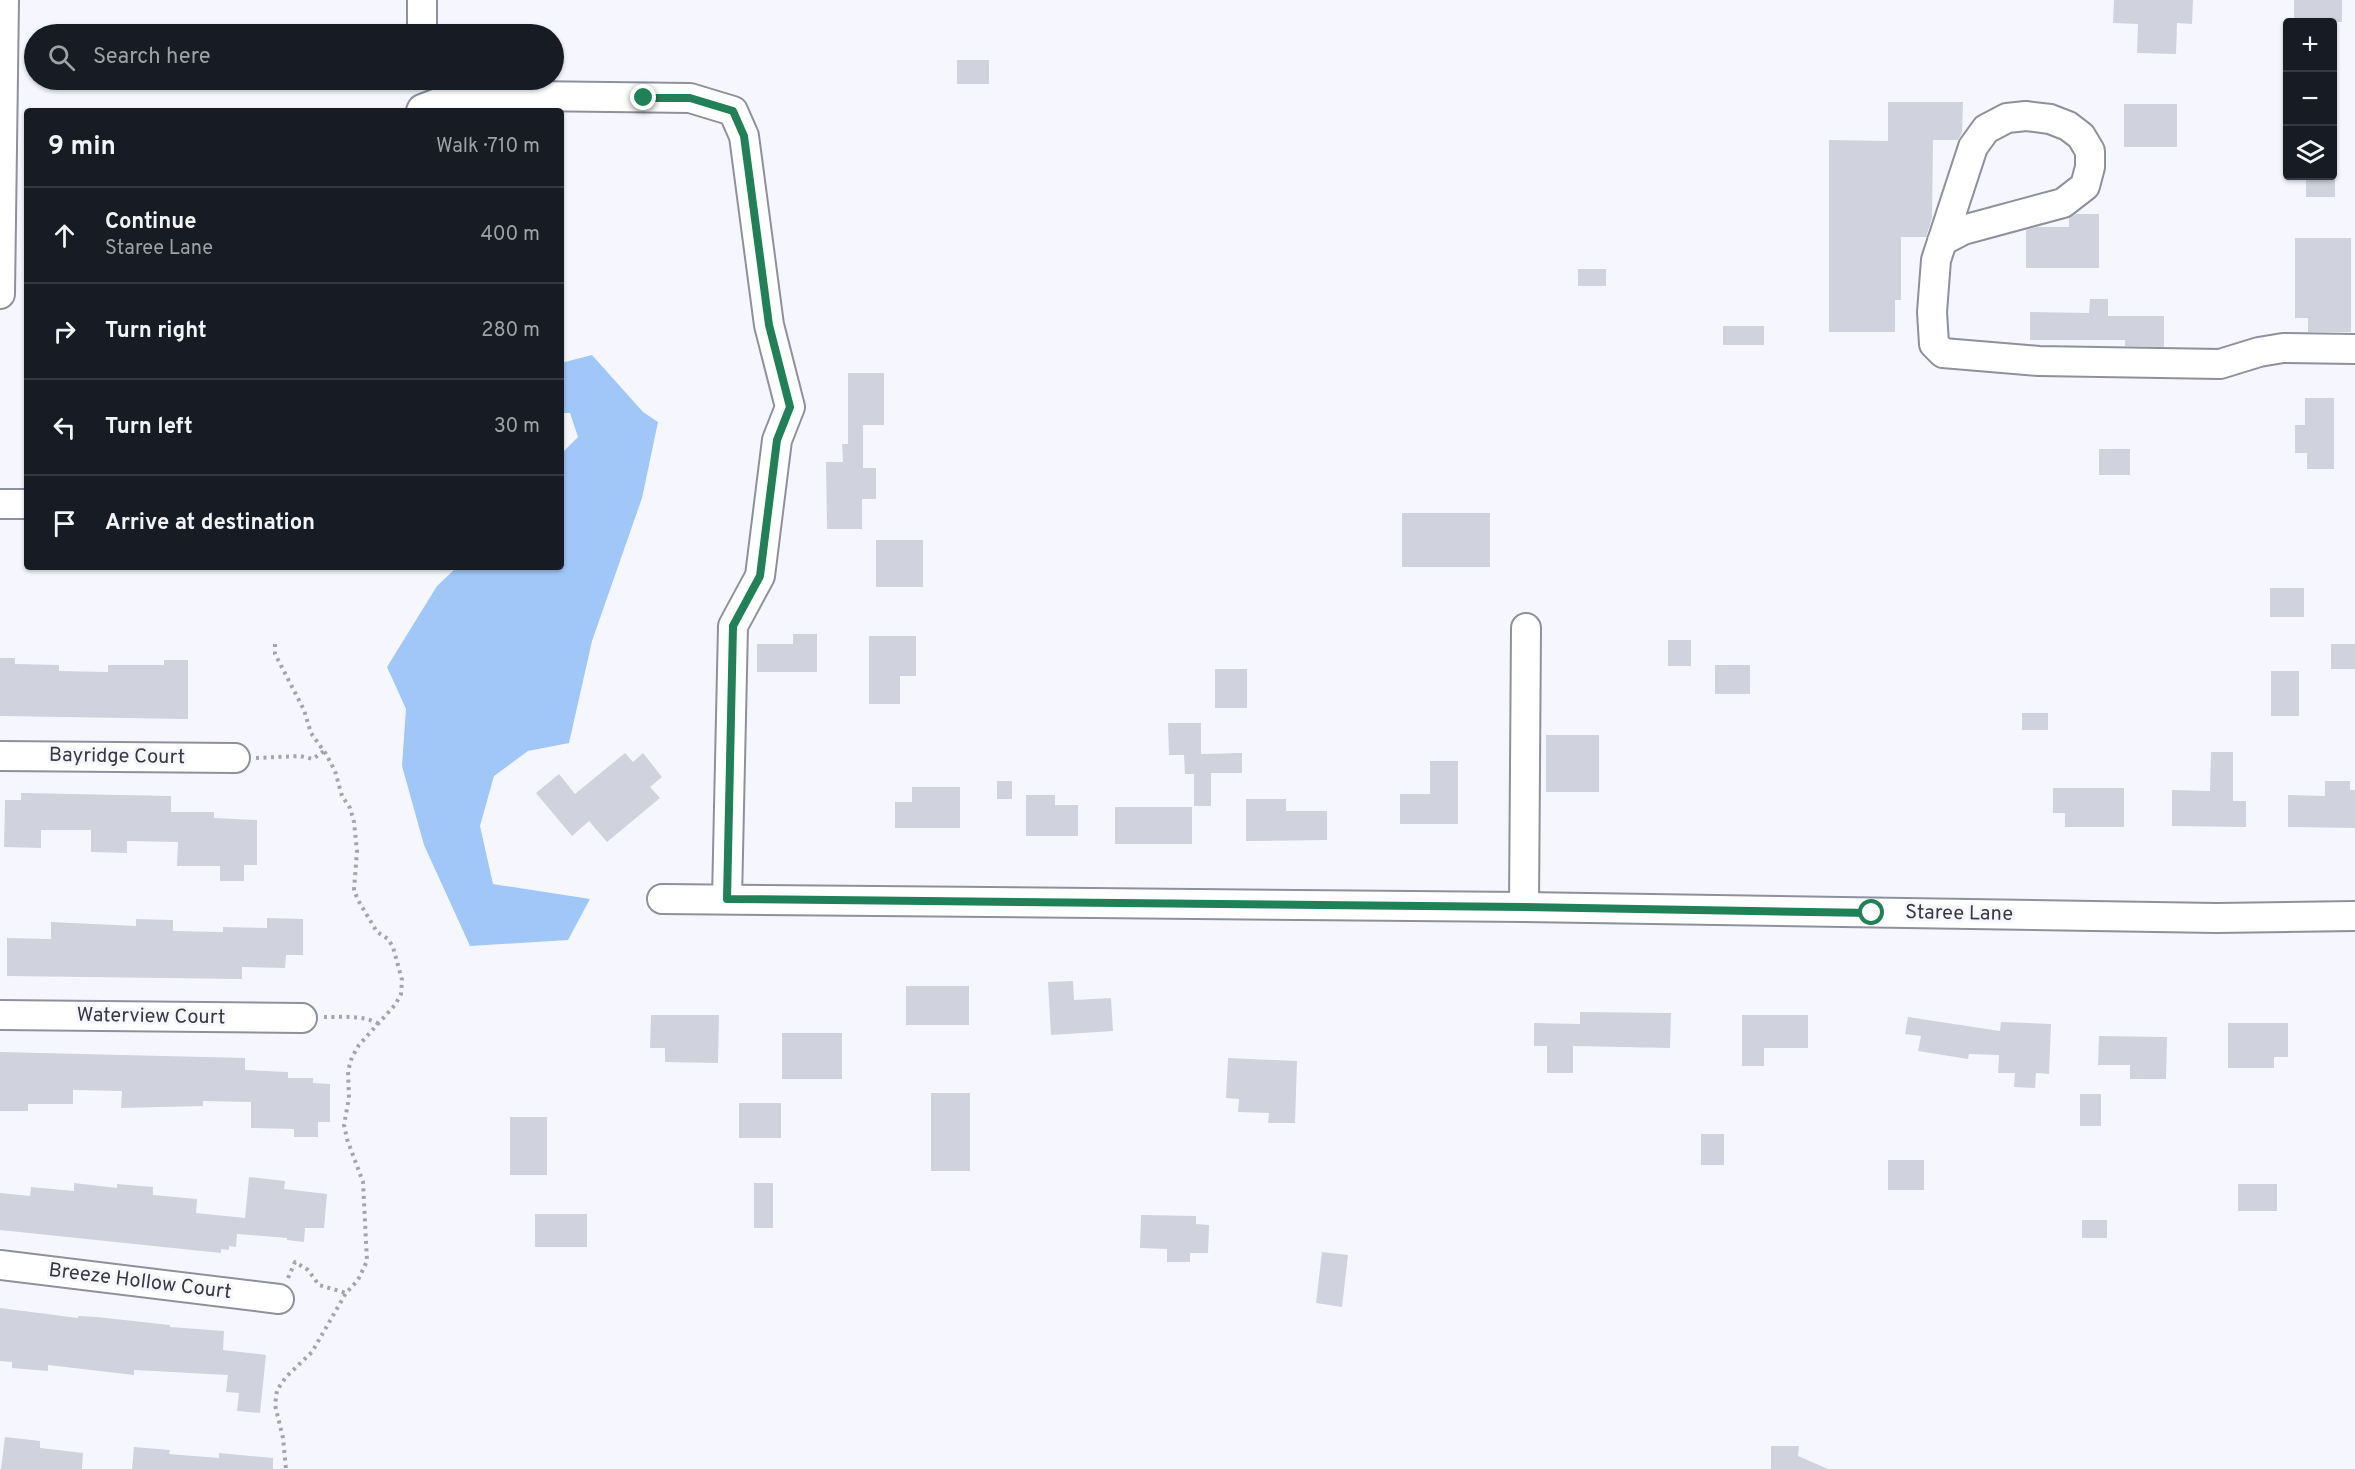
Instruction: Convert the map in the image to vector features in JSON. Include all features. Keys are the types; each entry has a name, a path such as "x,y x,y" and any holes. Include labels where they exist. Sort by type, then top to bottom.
{"street":[{"path":"0,294 4,0"},
{"path":"425,108 458,95 690,98 733,111 744,136 769,325 790,407 777,440 760,576 733,626 727,899"},
{"path":"1942,241 1963,230 2063,203 2085,186 2090,167 2090,151 2081,136 2068,126 2050,119 2026,116 2007,118 1986,129 1973,147 1942,241 1936,260 1932,312 1934,344 1943,353 2039,361 2220,364 2259,352 2283,348 2355,349"},
{"path":"0,504 24,504"},
{"path":"1524,907 1526,628"},
{"name":"Bayridge Court","path":"0,756 235,758"},
{"name":"Staree Lane","path":"662,898 1524,907 2216,918 2355,916"},
{"name":"Waterview Court","path":"0,1016 302,1018"},
{"name":"Breeze Hollow Court","path":"0,1265 279,1299"}],"path":[{"path":"275,644 275,654 304,710 312,733 334,771 354,822 357,851 354,890 377,932 388,939 393,947 402,980 401,994 395,1005 359,1045 348,1071 349,1098 344,1125 363,1182 367,1261 358,1280 346,1293 312,1352 286,1377 277,1390 275,1405 283,1438 286,1469"},
{"path":"235,758 276,759 300,756 313,759 324,751"},
{"path":"302,1018 355,1018 373,1020 379,1024"},
{"path":"279,1299 295,1262 308,1270 320,1285 346,1293"}],"water":[{"path":"592,355 643,412 658,422 642,498 592,641 569,743 528,751 494,776 480,826 493,884 590,899 568,940 470,946 424,845 402,766 406,709 387,667 437,586 454,570 564,570 564,451 578,437 570,413 564,413 564,362"}],"building":[{"path":"2114,0 2193,0 2192,24 2177,23 2176,54 2137,53 2138,24 2113,23"},
{"path":"2294,0 2342,0 2342,22 2337,22 2337,18 2294,18"},
{"path":"957,60 989,60 989,84 957,84"},
{"path":"1888,102 1963,102 1962,133 1958,140 1933,140 1932,218 1926,237 1901,237 1901,300 1895,300 1895,332 1829,332 1829,140 1888,141"},
{"path":"2124,104 2177,104 2177,147 2124,147"},
{"path":"2306,180 2335,180 2335,197 2306,197"},
{"path":"2076,214 2099,214 2099,268 2026,268 2026,230 2037,227 2069,227 2069,218"},
{"path":"2295,238 2351,238 2351,332 2308,332 2308,318 2295,318"},
{"path":"1578,269 1606,269 1606,286 1578,286"},
{"path":"2090,299 2108,299 2108,316 2164,316 2164,347 2125,346 2125,340 2030,340 2030,312 2089,313"},
{"path":"1723,326 1764,326 1764,345 1723,345"},
{"path":"848,373 884,373 884,425 863,425 863,468 876,468 876,499 862,499 862,529 827,529 826,462 843,462 842,444 848,444"},
{"path":"2305,398 2334,398 2334,469 2307,469 2307,453 2295,453 2295,425 2305,425"},
{"path":"2099,449 2130,449 2130,475 2099,475"},
{"path":"1402,513 1490,513 1490,567 1402,567"},
{"path":"876,540 923,540 923,587 876,587"},
{"path":"2270,588 2304,588 2304,617 2270,617"},
{"path":"793,634 817,634 817,672 757,672 757,644 793,644"},
{"path":"869,636 916,636 916,676 900,676 900,704 869,704"},
{"path":"1668,640 1691,640 1691,666 1668,666"},
{"path":"2331,644 2355,644 2355,669 2331,669"},
{"path":"0,658 15,658 15,664 59,665 59,671 108,672 108,665 164,665 164,660 188,660 188,719 0,716"},
{"path":"1715,665 1750,665 1750,694 1715,694"},
{"path":"1215,669 1247,669 1247,708 1215,708"},
{"path":"2271,671 2299,671 2299,716 2271,716"},
{"path":"2022,713 2048,713 2048,730 2022,730"},
{"path":"1168,723 1201,723 1201,754 1242,753 1242,773 1211,773 1211,806 1194,806 1194,774 1185,774 1184,755 1169,755"},
{"path":"1546,735 1599,735 1599,792 1546,792"},
{"path":"2211,752 2233,752 2233,801 2246,801 2246,827 2172,826 2172,790 2210,791"},
{"path":"625,753 633,762 643,753 662,777 650,787 660,798 607,842 589,821 572,836 536,793 559,774 575,794"},
{"path":"1430,761 1458,761 1458,824 1400,824 1400,794 1430,794"},
{"path":"997,781 1012,781 1012,799 997,799"},
{"path":"2325,781 2350,781 2350,790 2355,790 2355,828 2288,827 2288,795 2325,796"},
{"path":"912,787 960,787 960,828 895,828 895,802 912,802"},
{"path":"2053,788 2124,788 2124,827 2065,827 2065,813 2053,813"},
{"path":"21,793 171,796 171,812 214,812 214,818 257,820 257,865 244,865 244,881 220,881 220,866 177,866 178,842 127,841 127,853 91,852 91,830 41,830 41,848 4,847 5,800 21,800"},
{"path":"1026,795 1055,795 1055,805 1078,805 1078,836 1026,836"},
{"path":"1246,799 1286,799 1286,811 1327,811 1327,840 1246,841"},
{"path":"1115,807 1192,807 1192,844 1115,844"},
{"path":"267,918 303,919 303,955 286,955 285,968 242,967 242,979 7,976 7,938 51,939 51,922 136,926 136,919 173,920 173,931 223,932 223,927 267,928"},
{"path":"1073,981 1074,1000 1111,998 1113,1031 1051,1035 1048,982"},
{"path":"906,986 969,986 969,1025 906,1025"},
{"path":"1580,1012 1671,1013 1670,1048 1573,1046 1573,1073 1547,1073 1547,1046 1534,1046 1534,1023 1580,1024"},
{"path":"651,1015 719,1015 718,1063 665,1062 665,1048 650,1048"},
{"path":"1742,1015 1808,1015 1808,1048 1764,1048 1764,1066 1742,1066"},
{"path":"1908,1017 2000,1031 2001,1022 2051,1024 2049,1074 2036,1073 2035,1088 2014,1087 2015,1073 1998,1073 1999,1055 1969,1054 1968,1059 1918,1051 1921,1036 1905,1034"},
{"path":"2228,1023 2288,1023 2288,1057 2274,1057 2274,1068 2228,1068"},
{"path":"782,1033 842,1033 842,1079 782,1079"},
{"path":"2099,1036 2167,1037 2166,1079 2130,1079 2130,1065 2098,1065"},
{"path":"0,1052 245,1058 245,1070 288,1072 288,1078 313,1078 313,1083 330,1084 330,1122 318,1122 318,1137 294,1137 294,1129 251,1128 251,1102 203,1101 203,1106 121,1108 122,1091 73,1090 73,1104 28,1104 28,1111 0,1111"},
{"path":"1228,1058 1297,1061 1295,1123 1268,1123 1269,1113 1238,1112 1239,1099 1226,1098"},
{"path":"931,1093 970,1093 970,1171 931,1171"},
{"path":"2080,1094 2101,1094 2101,1126 2080,1126"},
{"path":"739,1103 781,1103 781,1138 739,1138"},
{"path":"510,1117 547,1117 547,1175 510,1175"},
{"path":"1701,1134 1724,1134 1724,1165 1701,1165"},
{"path":"1888,1160 1924,1160 1924,1190 1888,1190"},
{"path":"249,1177 285,1181 284,1189 327,1194 324,1228 305,1228 304,1242 287,1240 287,1238 237,1234 236,1247 229,1246 229,1250 221,1249 221,1253 0,1230 0,1193 30,1196 31,1187 74,1191 74,1183 117,1188 117,1184 153,1187 153,1195 197,1199 196,1213 245,1218"},
{"path":"754,1183 773,1183 773,1228 754,1228"},
{"path":"2238,1184 2277,1184 2277,1211 2238,1211"},
{"path":"535,1214 587,1214 587,1247 535,1247"},
{"path":"1141,1215 1196,1216 1196,1224 1209,1225 1208,1253 1190,1253 1190,1262 1167,1262 1167,1249 1140,1248"},
{"path":"2082,1220 2107,1220 2107,1238 2082,1238"},
{"path":"1322,1252 1348,1255 1342,1307 1316,1303"},
{"path":"0,1308 78,1318 78,1316 97,1317 170,1325 170,1327 224,1331 223,1350 266,1355 260,1413 237,1411 239,1393 226,1392 228,1375 134,1370 134,1375 48,1365 48,1371 12,1368 12,1362 0,1361"},
{"path":"5,1437 40,1441 40,1448 83,1453 82,1469 1,1469"},
{"path":"1771,1446 1799,1446 1798,1456 1828,1469 1771,1469"},
{"path":"134,1447 170,1450 169,1454 219,1458 219,1453 273,1458 273,1469 132,1469"}],"route":[{"path":"644,98 690,98 733,111 744,136 769,325 790,407 777,440 760,576 733,626 727,899 1872,913"}]}
